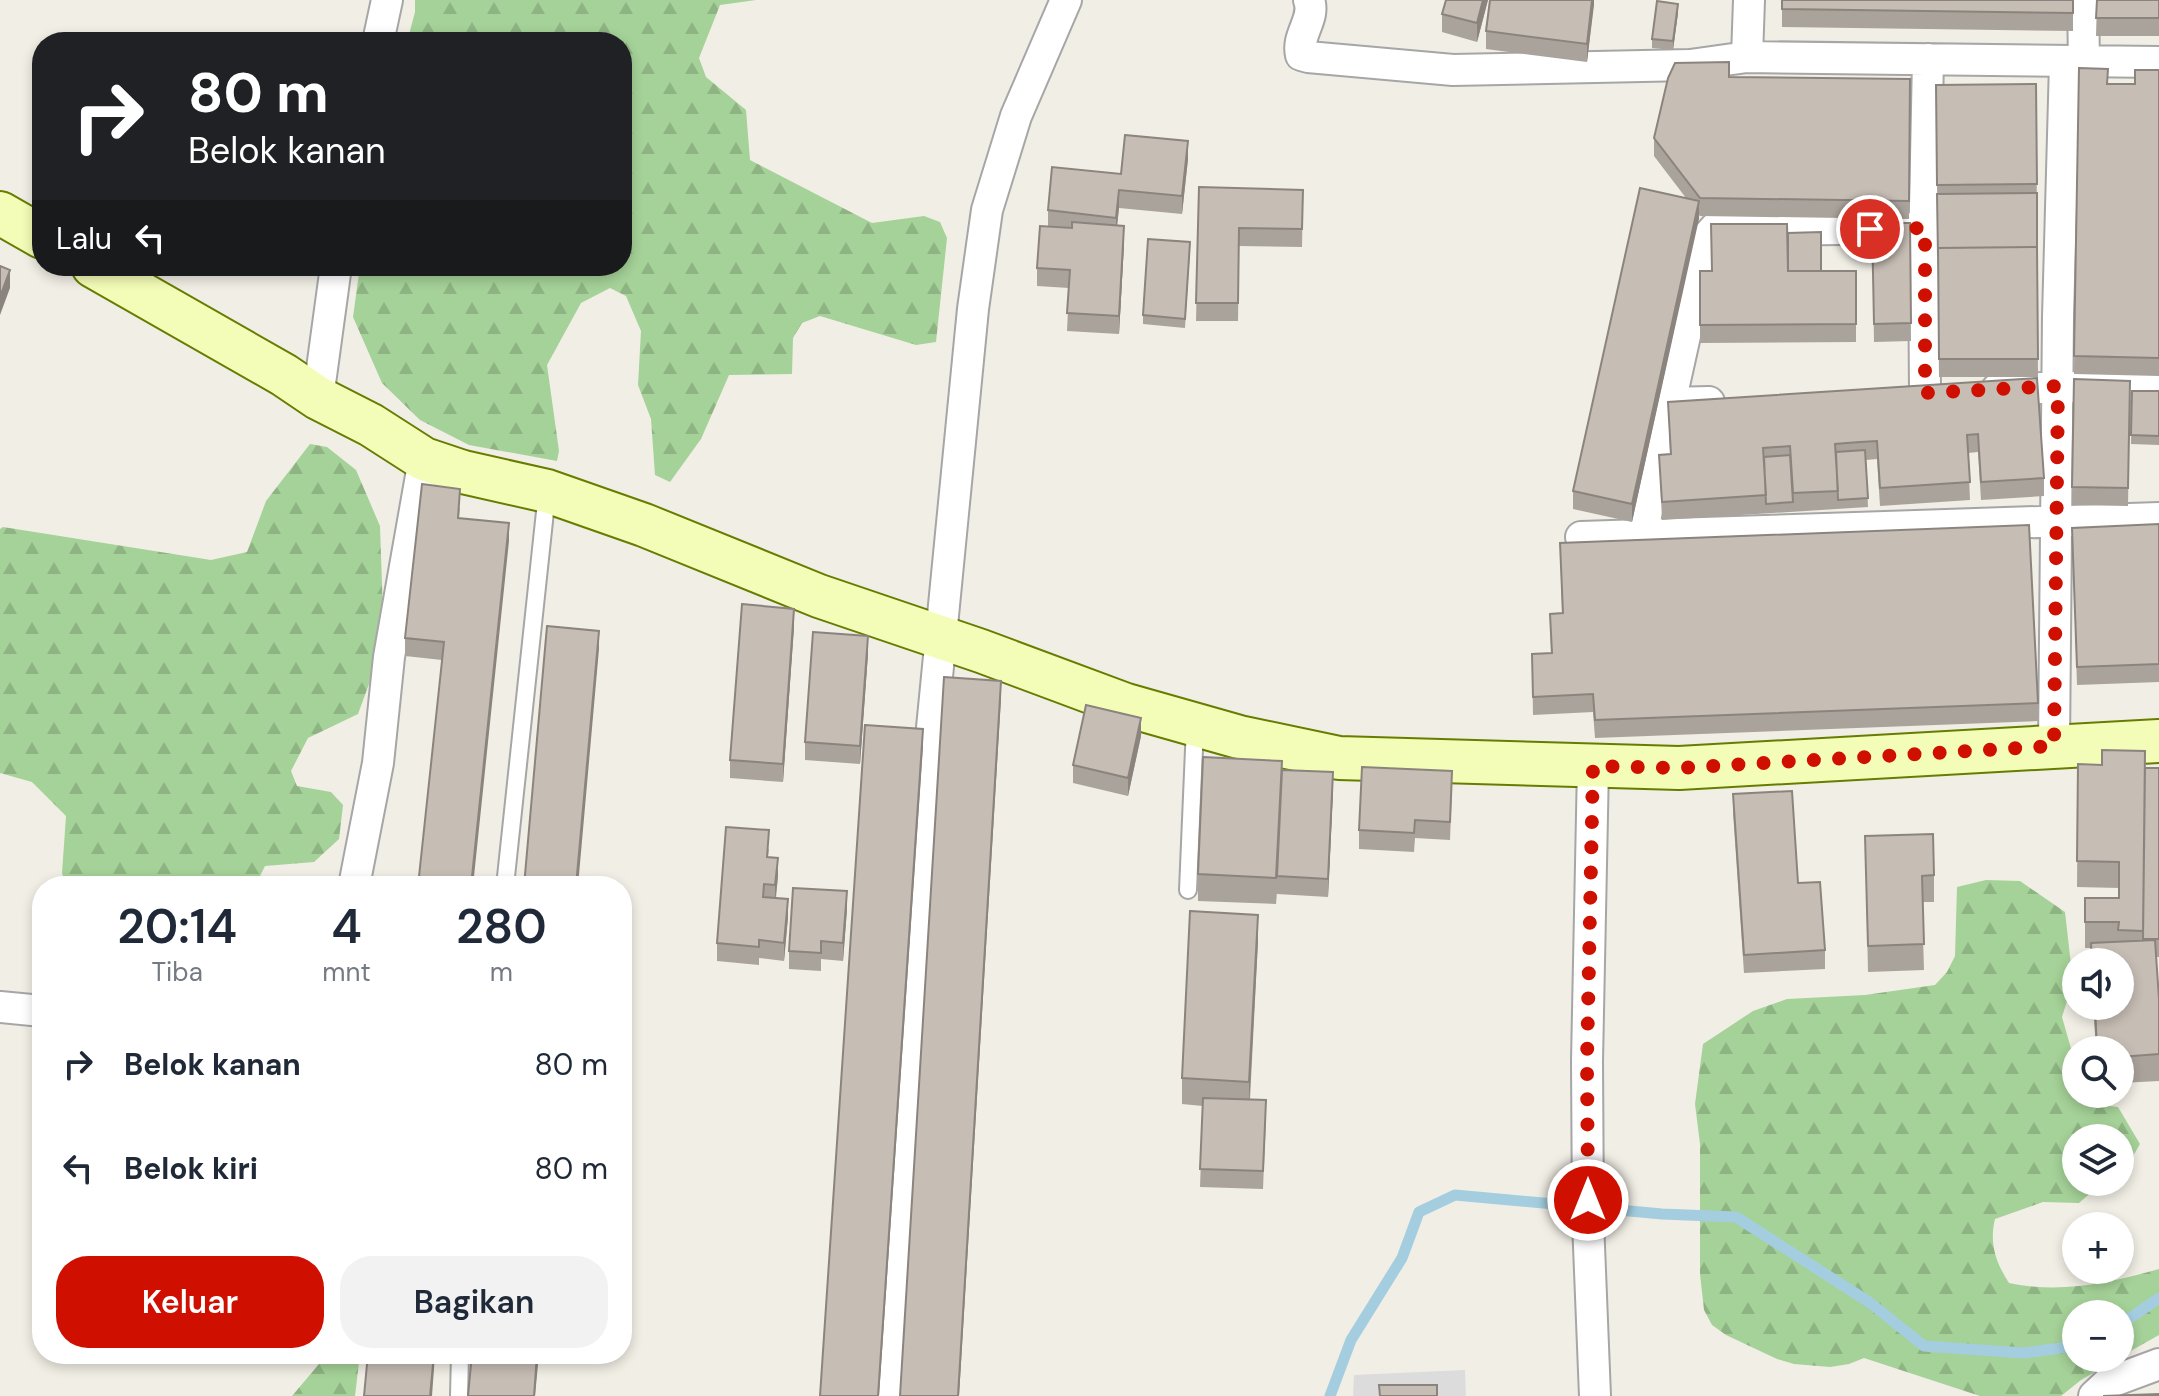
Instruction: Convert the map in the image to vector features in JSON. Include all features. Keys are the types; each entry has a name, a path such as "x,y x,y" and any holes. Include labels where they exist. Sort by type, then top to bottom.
{"street":[{"path":"380,32 387,0"},
{"path":"887,1395 927,875 931,738 973,309 987,210 1016,116 1066,0"},
{"path":"1309,0 1312,8 1299,46 1301,55 1453,70 1690,65 1747,57 2159,62"},
{"path":"1747,57 1749,0"},
{"path":"2054,746 2058,386 2074,63 2083,0"},
{"path":"1928,59 1925,228 1949,391"},
{"path":"0,213 32,231"},
{"path":"1642,535 1707,237 1715,228 1925,228"},
{"path":"111,276 284,375 318,398 371,425 424,459 463,472 547,491 644,525 819,596 1126,705 1195,726 1339,758 1679,768 2159,741"},
{"path":"318,398 335,276"},
{"path":"1893,394 2058,386 2159,385"},
{"path":"1670,403 1734,401"},
{"path":"356,876 378,763 389,657 424,459"},
{"path":"1581,537 2159,518"},
{"path":"1593,766 1587,1061 1588,1221 1595,1396"},
{"path":"0,1007 32,1010"},
{"path":"2094,1396 2108,1383 2159,1364"}],"lane":[{"path":"506,876 547,491"},
{"path":"1188,890 1195,726"},
{"path":"459,1396 460,1364"}],"shaded area":[{"path":"1465,1370 1466,1396 1353,1396 1354,1375"}],"green space":[{"path":"415,0 756,0 720,5 699,58 706,77 746,110 750,160 872,223 924,216 940,222 947,238 936,342 916,345 820,316 802,323 793,338 792,374 729,375 701,439 670,482 655,475 651,419 638,385 641,331 626,296 610,288 581,303 547,365 559,451 557,461 469,445 420,420 382,383 353,317 359,276 632,276 632,32 410,32"},
{"path":"310,444 327,447 356,470 380,526 384,643 358,714 308,738 291,771 297,786 331,792 343,805 339,839 314,862 265,866 260,876 63,876 66,816 32,782 0,773 0,529 3,527 211,560 247,552 266,501"},
{"path":"1986,880 2020,881 2065,912 2069,948 2062,948 2062,1020 2067,1036 2062,1036 2062,1108 2119,1108 2128,1124 2062,1124 2062,1196 2087,1196 2079,1203 2043,1202 1995,1219 1993,1245 2000,1268 2009,1283 2047,1287 2134,1284 2134,1276 2159,1269 2159,1335 2134,1349 2134,1300 2062,1300 2062,1372 2095,1372 2061,1396 1980,1396 1864,1358 1830,1367 1794,1364 1726,1335 1712,1325 1704,1310 1700,1274 1700,1144 1695,1104 1703,1044 1753,1011 1787,999 1865,995 1935,985 1947,972 1955,956 1957,887"},
{"path":"2134,1134 2140,1144 2134,1154"},
{"path":"319,1364 359,1364 355,1396 292,1396"}],"building":[{"path":"1446,0 1483,0 1477,23 1442,14"},
{"path":"1490,0 1592,0 1587,44 1486,31"},
{"path":"1782,0 2073,0 2073,13 1782,9"},
{"path":"2097,0 2159,0 2159,18 2096,18"},
{"path":"1657,1 1678,4 1673,41 1652,39"},
{"path":"1729,62 1729,77 1910,79 1909,201 1700,198 1654,138 1668,78 1675,63"},
{"path":"2079,68 2108,69 2107,84 2135,84 2135,70 2159,70 2159,358 2074,356"},
{"path":"2036,84 2037,184 1937,185 1936,85"},
{"path":"1125,135 1188,141 1182,196 1119,190 1116,218 1048,210 1052,167 1121,174"},
{"path":"1199,187 1303,190 1302,229 1239,228 1238,303 1196,303"},
{"path":"1640,188 1699,201 1632,504 1573,491"},
{"path":"2037,193 2037,247 1938,248 1938,256 1937,194"},
{"path":"1072,222 1124,226 1119,316 1067,313 1070,270 1037,268 1040,226 1072,228"},
{"path":"1872,223 1910,223 1911,323 1874,324"},
{"path":"1711,224 1787,224 1788,271 1856,271 1856,324 1700,325 1700,271 1712,271"},
{"path":"1821,232 1821,271 1788,271 1788,233"},
{"path":"1148,239 1190,242 1185,319 1143,315"},
{"path":"2037,247 2038,359 1939,359 1938,248"},
{"path":"0,266 10,270 0,297"},
{"path":"2037,378 2044,478 1981,482 1978,434 1967,435 1970,482 1880,488 1877,441 1860,442 1835,444 1838,491 1793,493 1790,446 1763,448 1766,495 1662,502 1659,455 1671,454 1668,402"},
{"path":"2074,379 2130,381 2128,488 2072,487"},
{"path":"2132,391 2159,391 2159,436 2131,435"},
{"path":"1865,450 1868,498 1838,500 1836,452"},
{"path":"1790,455 1793,502 1766,504 1764,457"},
{"path":"422,484 460,489 458,518 509,523 472,876 419,876 444,642 405,638"},
{"path":"2159,524 2159,664 2077,667 2072,528"},
{"path":"2029,525 2038,703 1595,720 1593,694 1533,697 1532,654 1552,653 1550,614 1563,613 1560,543"},
{"path":"742,604 794,609 783,764 730,760"},
{"path":"547,626 599,631 577,876 525,876"},
{"path":"813,632 868,636 860,746 805,742"},
{"path":"944,677 1001,681 958,1396 900,1396"},
{"path":"1086,705 1141,718 1128,778 1073,765"},
{"path":"865,725 923,729 878,1396 820,1396"},
{"path":"2102,750 2145,751 2143,931 2118,930 2119,922 2085,922 2085,898 2119,898 2119,862 2077,861 2078,764 2102,765"},
{"path":"1203,757 1282,761 1276,878 1198,874"},
{"path":"1362,767 1452,771 1450,822 1415,820 1414,833 1359,830"},
{"path":"2145,768 2159,768 2159,939 2143,939"},
{"path":"1282,770 1333,772 1328,879 1277,876"},
{"path":"1792,791 1798,883 1820,882 1825,950 1744,955 1733,794"},
{"path":"726,827 769,830 767,857 778,858 775,885 764,884 763,897 788,899 784,943 759,940 759,947 717,943"},
{"path":"1933,834 1934,875 1922,876 1924,944 1868,946 1865,836"},
{"path":"793,888 847,891 843,943 821,941 821,953 789,951"},
{"path":"1190,911 1258,915 1249,1082 1182,1078"},
{"path":"2155,940 2159,1054 2134,1056 2134,1036 2096,1036 2096,1020 2134,1020 2134,948 2091,948 2091,943"},
{"path":"1203,1098 1266,1100 1263,1171 1200,1169"},
{"path":"367,1364 433,1364 430,1396 364,1396"},
{"path":"471,1364 536,1364 534,1396 468,1396"},
{"path":"1379,1385 1437,1385 1437,1396 1380,1396"},
{"path":"2159,1394 2159,1396 2103,1396"}],"waterway":[{"path":"1330,1396 1351,1340 1402,1258 1419,1212 1455,1195 1662,1214 1736,1217 1869,1302 1924,1346 2024,1353 2062,1348"},
{"path":"2134,1315 2159,1298"}],"route":[{"path":"1588,1200 1587,1061 1593,766 1679,768 2054,746 2058,386 1925,393 1925,228 1870,229"}]}
